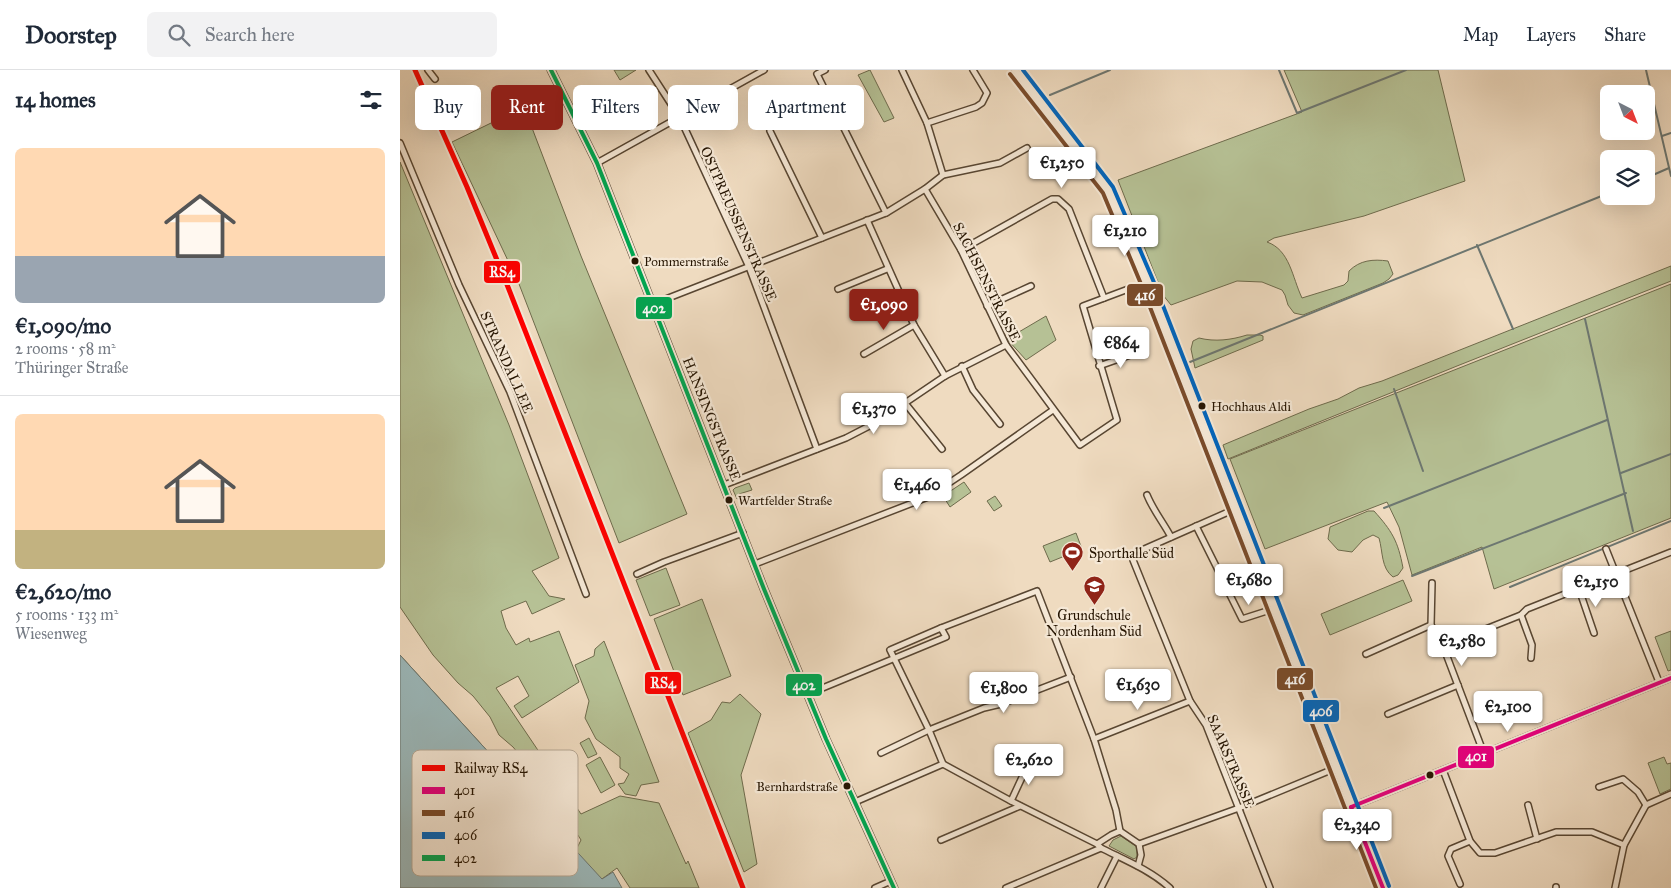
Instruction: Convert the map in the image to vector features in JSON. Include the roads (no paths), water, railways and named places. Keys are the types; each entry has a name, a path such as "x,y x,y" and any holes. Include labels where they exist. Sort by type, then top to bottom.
{"street":[{"path":"428,70 435,78"},
{"name":"HANSINGSTRASSE","path":"551,70 597,163 742,533 808,694 894,888"},
{"name":"OSTPREUSSENSTRASSE","path":"649,70 668,99"},
{"path":"738,85 764,70"},
{"path":"824,70 817,74 886,213"},
{"path":"902,70 927,123 943,175"},
{"path":"927,123 976,107 982,103 987,92 973,70"},
{"path":"1015,70 1108,190 1147,282 1383,888"},
{"path":"597,163 668,125"},
{"name":"OSTPREUSSENSTRASSE","path":"686,130 749,267 817,449"},
{"path":"770,131 822,238"},
{"name":"STRANDALLEE","path":"400,143 459,285 510,392 586,594"},
{"path":"653,304 886,213 925,189 943,175 1000,163 1027,148"},
{"name":"SACHSENSTRASSE","path":"925,189 961,250 1006,345 1080,445 1117,420 1099,366 1083,306 1147,282"},
{"path":"961,250 1052,199 1058,199 1069,209 1104,298"},
{"path":"867,220 914,325 945,376"},
{"path":"838,289 887,268"},
{"path":"987,306 1031,286"},
{"path":"864,354 914,325"},
{"path":"724,485 846,438 877,422 962,366 1006,345"},
{"path":"1099,366 1136,353"},
{"path":"962,366 973,390 1000,424"},
{"path":"905,403 942,449"},
{"path":"755,564 928,497 1053,410"},
{"path":"1147,495 1151,506 1162,520 1171,537"},
{"name":"SAARSTRASSE","path":"1235,509 1133,554 1133,560 1190,700 1206,725 1270,888"},
{"path":"1196,526 1219,572"},
{"path":"638,574 742,533"},
{"path":"1606,549 1660,682"},
{"path":"1443,646 1521,615 1527,610 1616,573 1671,552"},
{"path":"1432,583 1431,625 1443,646 1484,754"},
{"path":"1580,589 1594,633"},
{"path":"1138,866 1141,855 1139,844 1120,832 1116,810 1094,739 1037,591 890,650 929,730 943,764 1020,806 1138,866 1170,888"},
{"path":"1229,593 1242,619 1273,608"},
{"path":"1521,615 1532,645 1531,658"},
{"path":"1366,654 1431,625"},
{"path":"808,694 946,637 941,628"},
{"path":"881,753 929,730 984,708 1001,704 1071,677"},
{"path":"1351,807 1671,678"},
{"path":"1388,714 1458,685"},
{"path":"1094,739 1190,700"},
{"path":"1011,801 1025,771 1041,763"},
{"path":"855,802 943,764"},
{"path":"1139,844 1239,808 1336,768"},
{"path":"1443,770 1470,841 1480,853 1495,853 1556,832 1592,832 1624,845"},
{"path":"1599,787 1622,779 1638,792 1646,805"},
{"path":"1615,888 1624,845 1646,805 1671,794"},
{"path":"941,840 1020,806"},
{"path":"1528,806 1537,839"},
{"path":"1006,888 1099,846 1110,835 1120,832"},
{"path":"1460,884 1448,856 1451,849 1470,841"},
{"path":"1101,888 1117,856"},
{"path":"875,888 891,881"}],"water":[{"path":"400,655 487,750 412,750 412,876 578,876 578,853 602,879 613,872 622,888 400,888"}],"waterway":[{"path":"1050,95 1110,70"},
{"path":"1279,70 1297,113 1406,70"},
{"path":"1646,70 1671,176"},
{"path":"1662,136 1671,133"},
{"path":"1655,174 1669,168"},
{"path":"1190,362 1600,197"},
{"path":"1477,245 1513,329"},
{"path":"1585,319 1633,531"},
{"path":"1394,389 1423,471"},
{"path":"1384,508 1607,420"},
{"path":"1621,473 1671,454"},
{"path":"1412,576 1626,493"},
{"path":"1510,587 1671,521"}],"rail line":[{"name":"RS4","path":"415,70 467,187 506,282 743,888"}],"place":[{"name":"Pommernstraße","path":"635,261"},
{"name":"Hochhaus Aldi","path":"1202,406"},
{"name":"Wartfelder Straße","path":"729,500"},
{"name":"Sporthalle Süd","path":"1073,572"},
{"name":"Grundschule Nordenham Süd","path":"1094,606"},
{"name":"Bernhardstraße","path":"847,786"}]}
